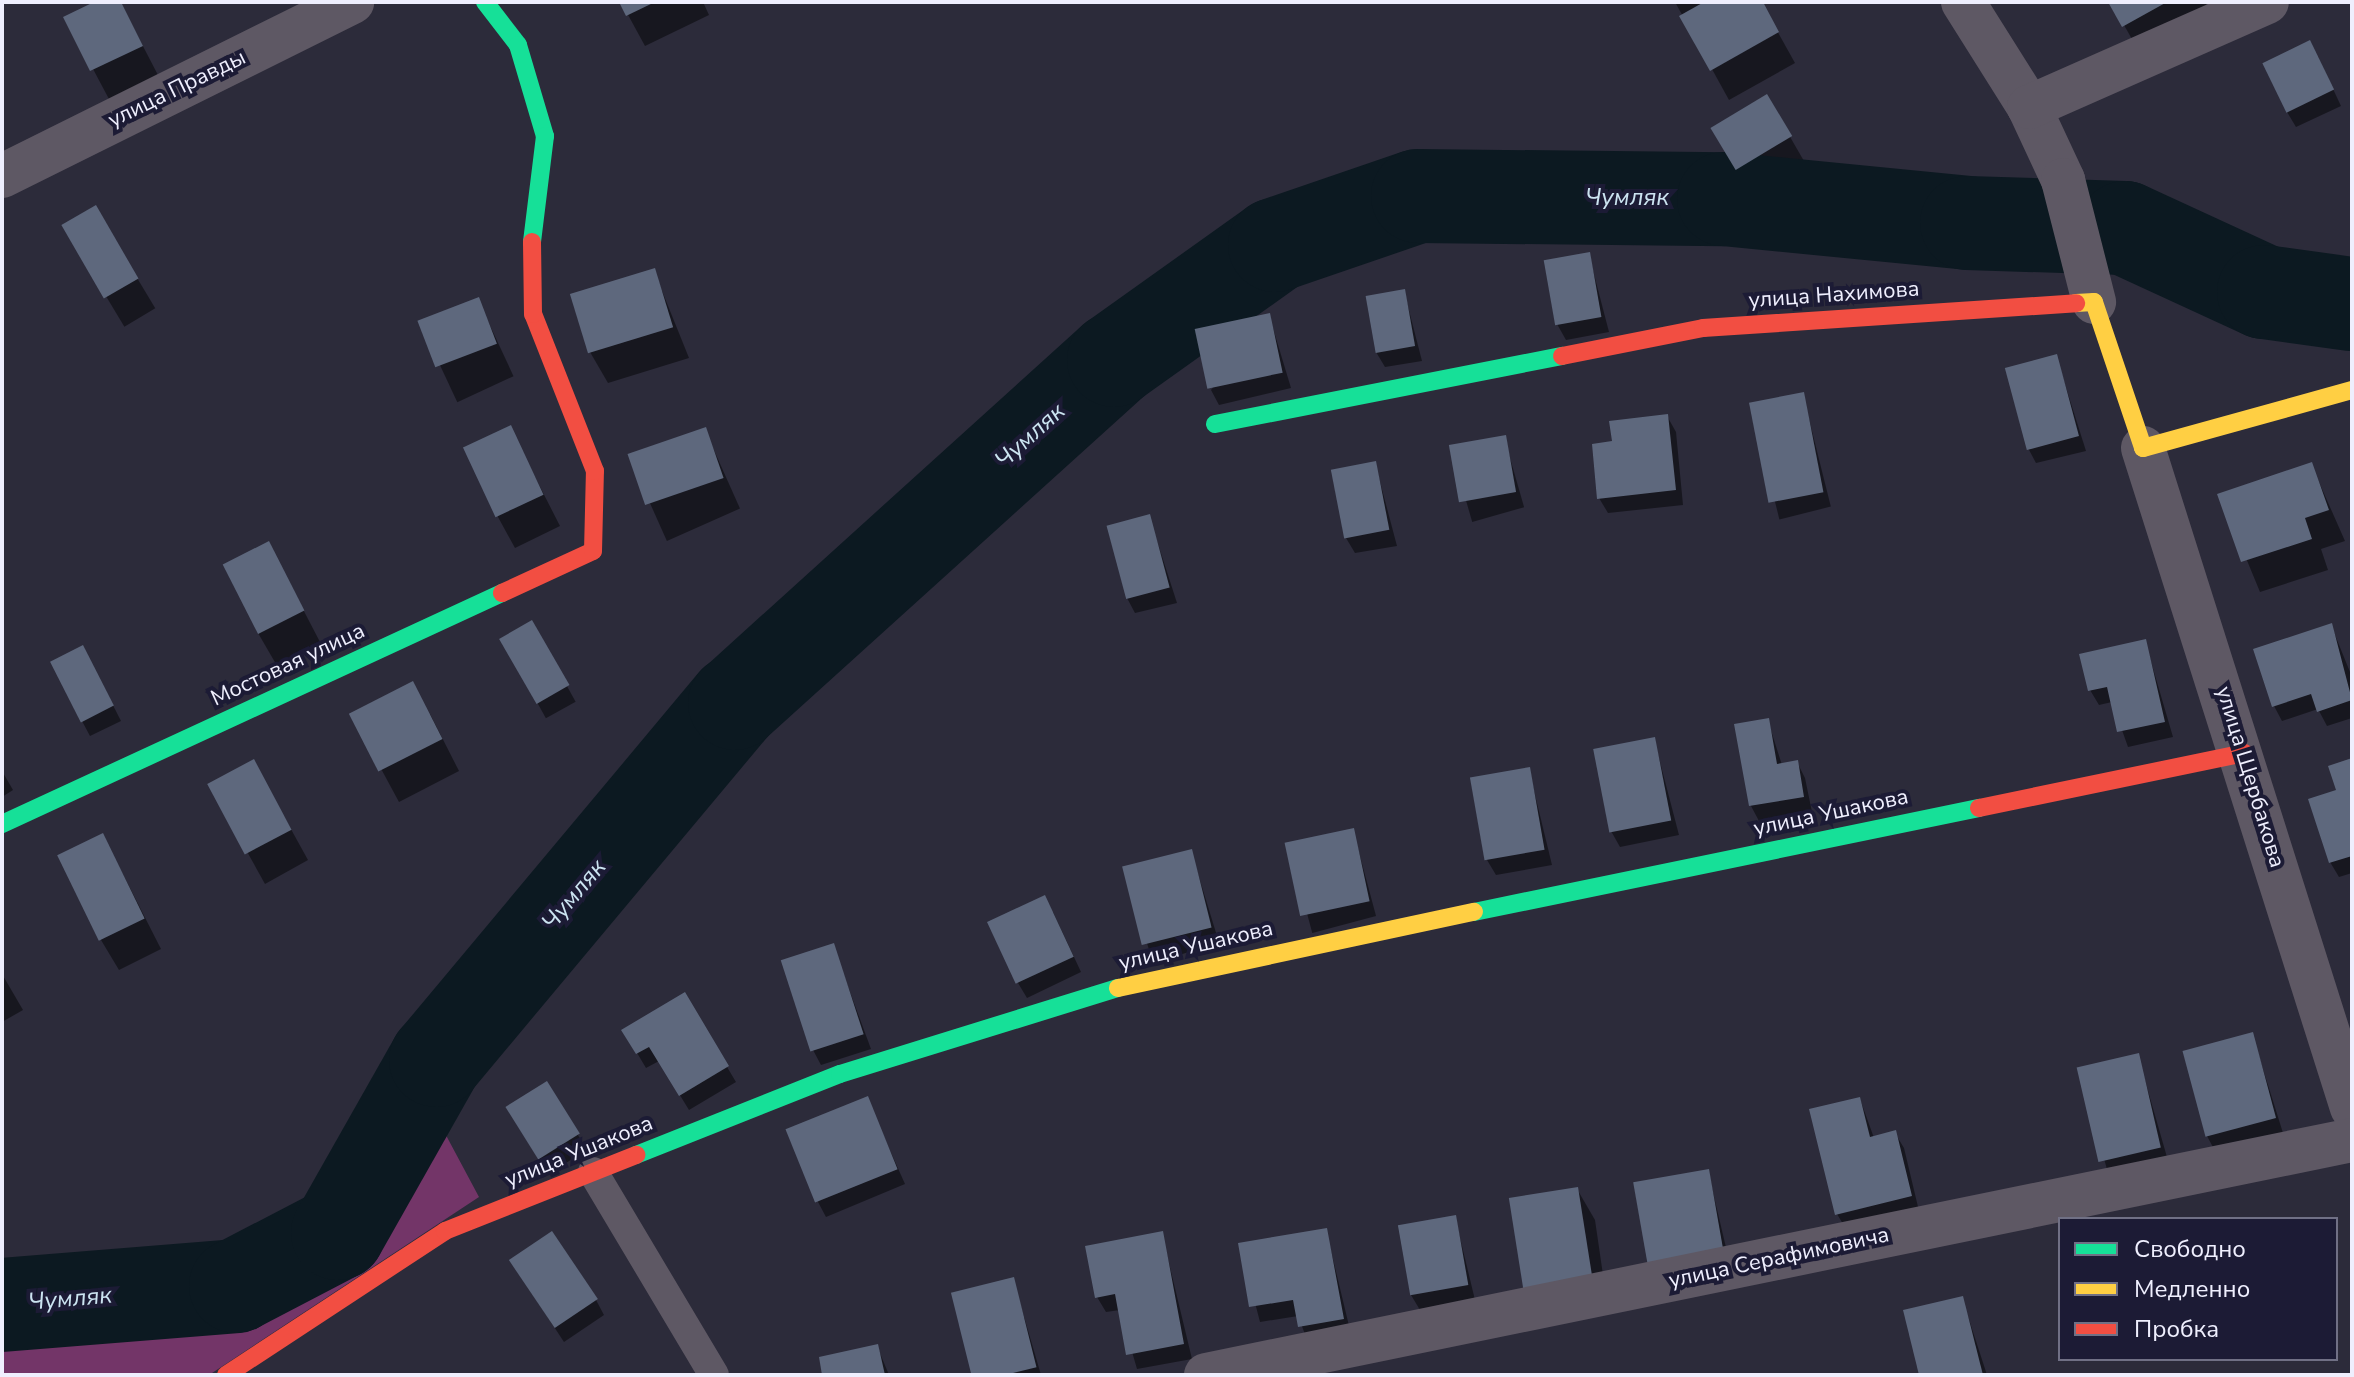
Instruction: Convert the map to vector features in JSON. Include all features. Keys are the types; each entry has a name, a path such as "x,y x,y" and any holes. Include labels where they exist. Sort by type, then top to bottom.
{"street":[{"name":"улица Правды","path":"2,176 352,2"},
{"name":"Мостовая улица","path":"2,824 593,551 595,471 533,314 531,217 545,136 518,45 485,2"},
{"path":"1963,2 2029,107 2063,180 2094,302 2143,448 2352,390"},
{"path":"2029,107 2267,2"},
{"name":"улица Нахимова","path":"1215,424 1703,328 2094,302"},
{"name":"улица Щербакова","path":"2143,448 2244,753 2352,1108"},
{"name":"улица Ушакова","path":"226,1375 445,1231 840,1074 1145,980 2244,753"},
{"name":"улица Серафимовича","path":"1206,1375 2352,1140"}],"lane":[{"path":"593,1172 714,1375"}],"shaded area":[{"path":"440,1124 479,1197 209,1375 2,1375 2,1315 233,1301 368,1232"}],"building":[{"path":"94,2 121,2 143,46 90,71 63,17"},
{"path":"619,2 655,2 626,16"},
{"path":"1704,2 1763,2 1779,32 1710,71 1679,16"},
{"path":"2108,2 2167,2 2122,27"},
{"path":"2310,40 2334,89 2286,113 2262,63"},
{"path":"1767,94 1792,136 1736,170 1710,128"},
{"path":"96,205 138,279 104,299 61,225"},
{"path":"1590,252 1601,317 1555,325 1544,260"},
{"path":"655,268 673,327 588,353 570,294"},
{"path":"1405,289 1415,346 1376,353 1366,296"},
{"path":"479,297 497,344 435,367 417,321"},
{"path":"1270,313 1283,373 1207,389 1195,329"},
{"path":"2057,354 2079,436 2027,450 2005,368"},
{"path":"1804,392 1823,492 1768,503 1749,403"},
{"path":"1668,414 1676,490 1597,499 1592,444 1612,441 1609,421"},
{"path":"511,425 544,495 496,517 463,447"},
{"path":"706,427 724,478 645,505 628,454"},
{"path":"1506,435 1516,492 1459,502 1449,445"},
{"path":"1376,461 1389,530 1344,538 1331,470"},
{"path":"2312,462 2329,510 2305,518 2312,539 2241,562 2217,494"},
{"path":"1150,514 1170,587 1126,599 1107,526"},
{"path":"269,541 304,610 258,634 223,565"},
{"path":"532,620 570,685 537,704 499,639"},
{"path":"2332,623 2352,700 2317,712 2311,694 2272,707 2253,649"},
{"path":"2146,639 2165,722 2117,732 2107,687 2088,691 2079,654"},
{"path":"83,645 114,706 81,722 50,662"},
{"path":"413,681 443,739 378,772 349,714"},
{"path":"1769,718 1777,764 1798,760 1804,797 1749,806 1734,724"},
{"path":"1655,737 1671,820 1609,832 1593,749"},
{"path":"2352,758 2352,856 2329,863 2308,799 2336,790 2328,766"},
{"path":"254,759 292,830 245,855 207,784"},
{"path":"1530,767 1545,850 1485,860 1470,778"},
{"path":"1354,828 1370,901 1300,916 1285,843"},
{"path":"103,833 145,918 99,941 57,855"},
{"path":"1192,849 1212,928 1142,945 1122,866"},
{"path":"1045,895 1074,957 1016,984 987,922"},
{"path":"834,943 864,1034 810,1052 781,960"},
{"path":"685,992 729,1066 679,1096 649,1047 636,1054 621,1030"},
{"path":"2253,1032 2276,1118 2206,1137 2182,1051"},
{"path":"2139,1053 2161,1148 2098,1162 2077,1067"},
{"path":"547,1081 580,1134 538,1160 505,1107"},
{"path":"868,1096 898,1169 815,1203 785,1129"},
{"path":"1860,1097 1870,1137 1896,1130 1912,1196 1835,1215 1809,1109"},
{"path":"1709,1169 1725,1258 1649,1271 1633,1182"},
{"path":"1578,1187 1592,1278 1523,1289 1509,1198"},
{"path":"1456,1215 1468,1285 1410,1295 1398,1225"},
{"path":"1327,1228 1344,1319 1298,1327 1293,1300 1249,1307 1238,1243"},
{"path":"552,1231 598,1299 555,1328 509,1260"},
{"path":"1163,1231 1184,1344 1126,1355 1115,1294 1095,1298 1085,1246"},
{"path":"1014,1277 1036,1367 1005,1375 971,1375 951,1293"},
{"path":"1963,1296 1983,1375 1919,1375 1903,1310"},
{"path":"878,1344 885,1375 822,1375 819,1357"}],"waterway":[{"name":"Чумляк","path":"2,1305 236,1286 338,1233 436,1060 735,703 1114,360 1275,245 1418,196 1724,199 1967,223 2125,228 2264,292 2352,304"}],"traffic: fast":[{"path":"485,2 518,45 545,136 532,242"},
{"path":"1215,424 1562,356"},
{"path":"2,824 502,593"},
{"path":"1474,912 1979,808"},
{"path":"636,1155 840,1074 1118,988"}],"traffic: slow":[{"path":"2076,303 2094,302 2143,448 2352,390"},
{"path":"1118,988 1474,912"}],"traffic: jam":[{"path":"502,593 593,551 595,471 533,314 532,242"},
{"path":"1562,356 1703,328 2076,303"},
{"path":"1979,808 2244,753"},
{"path":"226,1375 445,1231 636,1155"}]}
